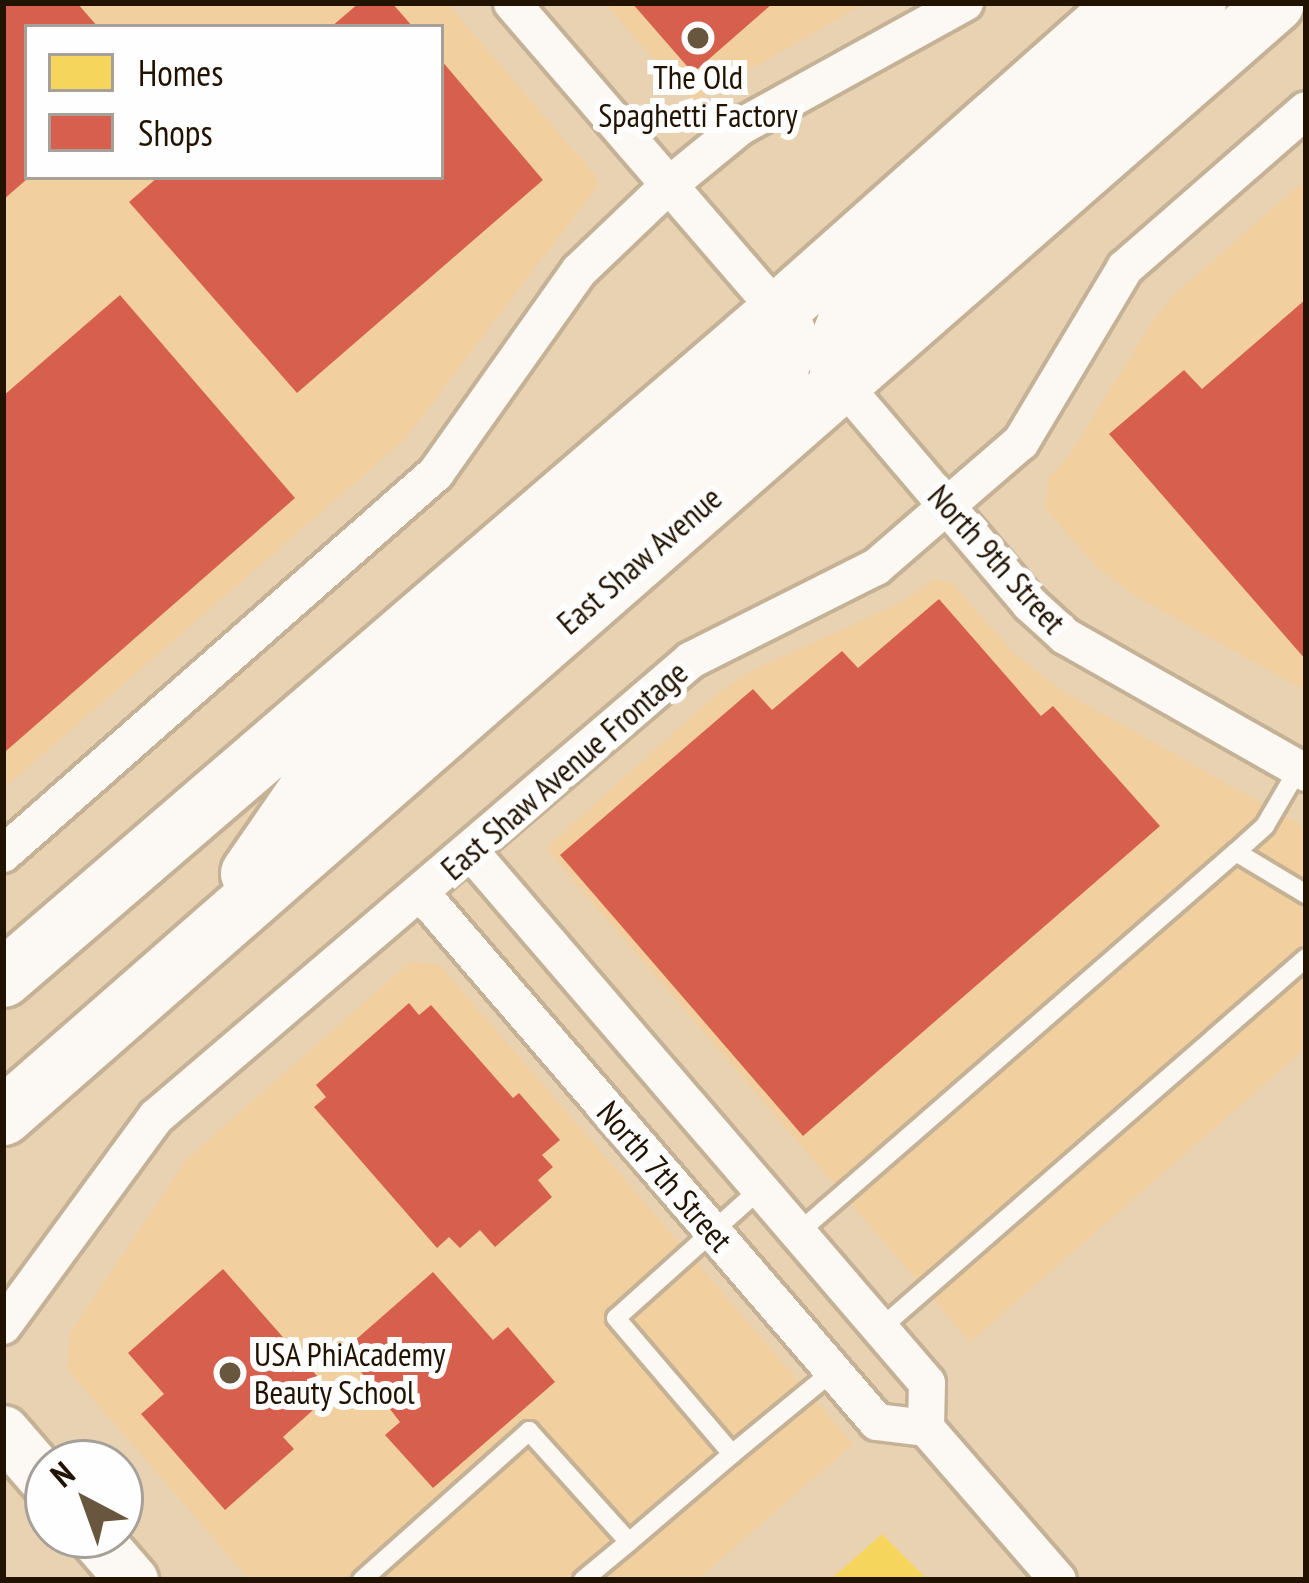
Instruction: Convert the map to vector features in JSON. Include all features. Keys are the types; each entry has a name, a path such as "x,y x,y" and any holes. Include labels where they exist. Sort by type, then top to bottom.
{"main road":[{"path":"3,978 778,311 1125,3"},
{"path":"842,383 834,351 853,304 1197,3"},
{"name":"East Shaw Avenue","path":"3,1117 1275,3"},
{"path":"198,945 316,776 760,392 778,372 785,352 787,334 778,311"}],"street":[{"path":"512,3 778,311"},
{"path":"3,854 436,473 579,271 668,186 740,127 965,3"},
{"name":"East Shaw Avenue Frontage","path":"3,1326 156,1117 691,660 875,567 1021,442 1125,268 1306,110"},
{"name":"North 9th Street","path":"842,383 1030,604 1065,636 1303,766"},
{"name":"North 7th Street","path":"421,893 878,1422 926,1428 927,1383 470,851"},
{"path":"926,1428 1058,1580"},
{"path":"3,1431 24,1455"}],"lane":[{"path":"799,1232 1265,826 1303,766"},
{"path":"1236,852 1306,894"},
{"path":"882,1327 1306,958"},
{"path":"732,1454 616,1318 760,1190"},
{"path":"583,1580 833,1371"},
{"path":"362,1580 529,1431 629,1542"}],"shaded area":[{"path":"3,3 447,3 596,176 598,185 404,440 3,789"},
{"path":"605,3 866,3 696,100 684,94"},
{"path":"1306,179 1306,691 1132,594 1096,566 1046,509 1048,479 1068,457 1154,319 1174,295"},
{"path":"934,579 952,583 1013,652 1060,690 1306,828 1306,1048 970,1342 550,853 549,845 718,693 753,670 900,603"},
{"path":"410,962 439,964 853,1444 697,1580 250,1580 144,1458 144,1439 128,1439 67,1369 70,1333 187,1159"}],"building: Homes":[{"path":"882,1534 928,1580 829,1580 838,1573"}],"building: Shops":[{"path":"3,3 77,3 95,24 24,24 26,180 3,200"},
{"path":"359,3 392,3 410,24 334,24"},
{"name":"The Old Spaghetti Factory","path":"632,3 773,3 693,73"},
{"path":"444,64 543,180 297,393 129,202 155,180 444,180"},
{"path":"120,295 295,498 6,751 3,396"},
{"path":"1306,299 1306,660 1109,434 1184,370 1202,389"},
{"path":"939,599 1041,716 1053,706 1160,826 803,1136 560,855 753,689 772,710 842,651 858,668"},
{"path":"409,1003 419,1015 431,1005 513,1098 519,1093 560,1140 542,1155 553,1167 538,1180 552,1197 495,1247 480,1230 460,1248 449,1237 437,1248 314,1107 326,1097 316,1085"},
{"name":"USA PhiAcademy Beauty School","path":"223,1269 332,1393 283,1437 294,1449 225,1510 141,1414 164,1394 128,1353"},
{"path":"433,1272 493,1340 508,1327 555,1382 433,1488 385,1435 400,1422 344,1350"}],"place":[{"name":"The Old Spaghetti Factory","path":"698,38"},
{"name":"USA PhiAcademy Beauty School","path":"230,1373"}]}
